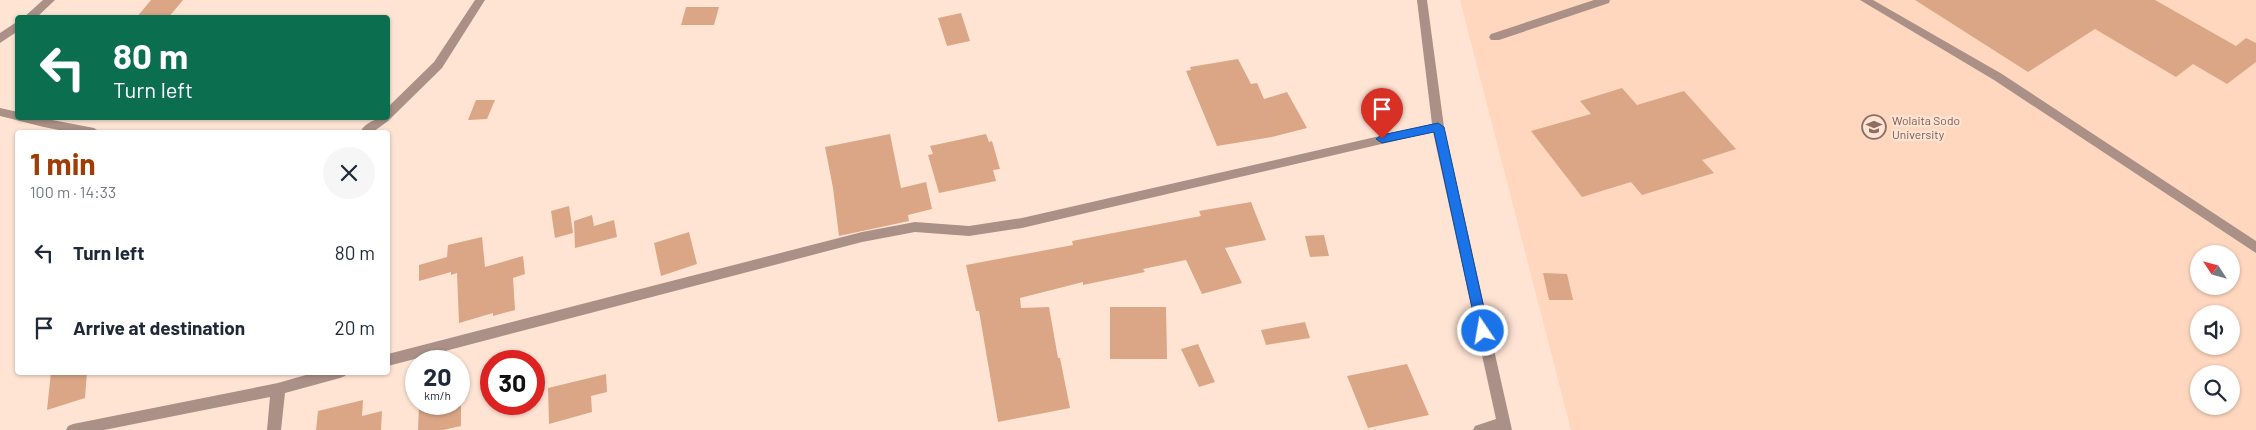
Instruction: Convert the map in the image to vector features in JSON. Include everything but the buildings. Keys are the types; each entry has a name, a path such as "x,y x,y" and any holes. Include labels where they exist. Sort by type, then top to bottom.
{"street":[{"path":"32,15 50,0"},
{"path":"390,112 438,64 480,0"},
{"path":"1422,0 1438,127 1505,427 1480,430"},
{"path":"1495,36 1605,0"},
{"path":"1865,0 1998,77 2256,248"},
{"path":"0,39 15,27"},
{"path":"0,112 15,115"},
{"path":"33,120 84,130"},
{"path":"369,130 381,120"},
{"path":"390,359 862,238 915,227 969,231 1022,223 1438,127"},
{"path":"73,430 278,389 329,375"},
{"path":"274,430 278,389"}],"shaded area":[{"name":"Wolaita Sodo University","path":"1460,0 2256,0 2256,430 1571,430"}],"place":[{"name":"Wolaita Sodo University","path":"1874,127"}],"route":[{"path":"1382,139 1438,127 1483,331"}]}
